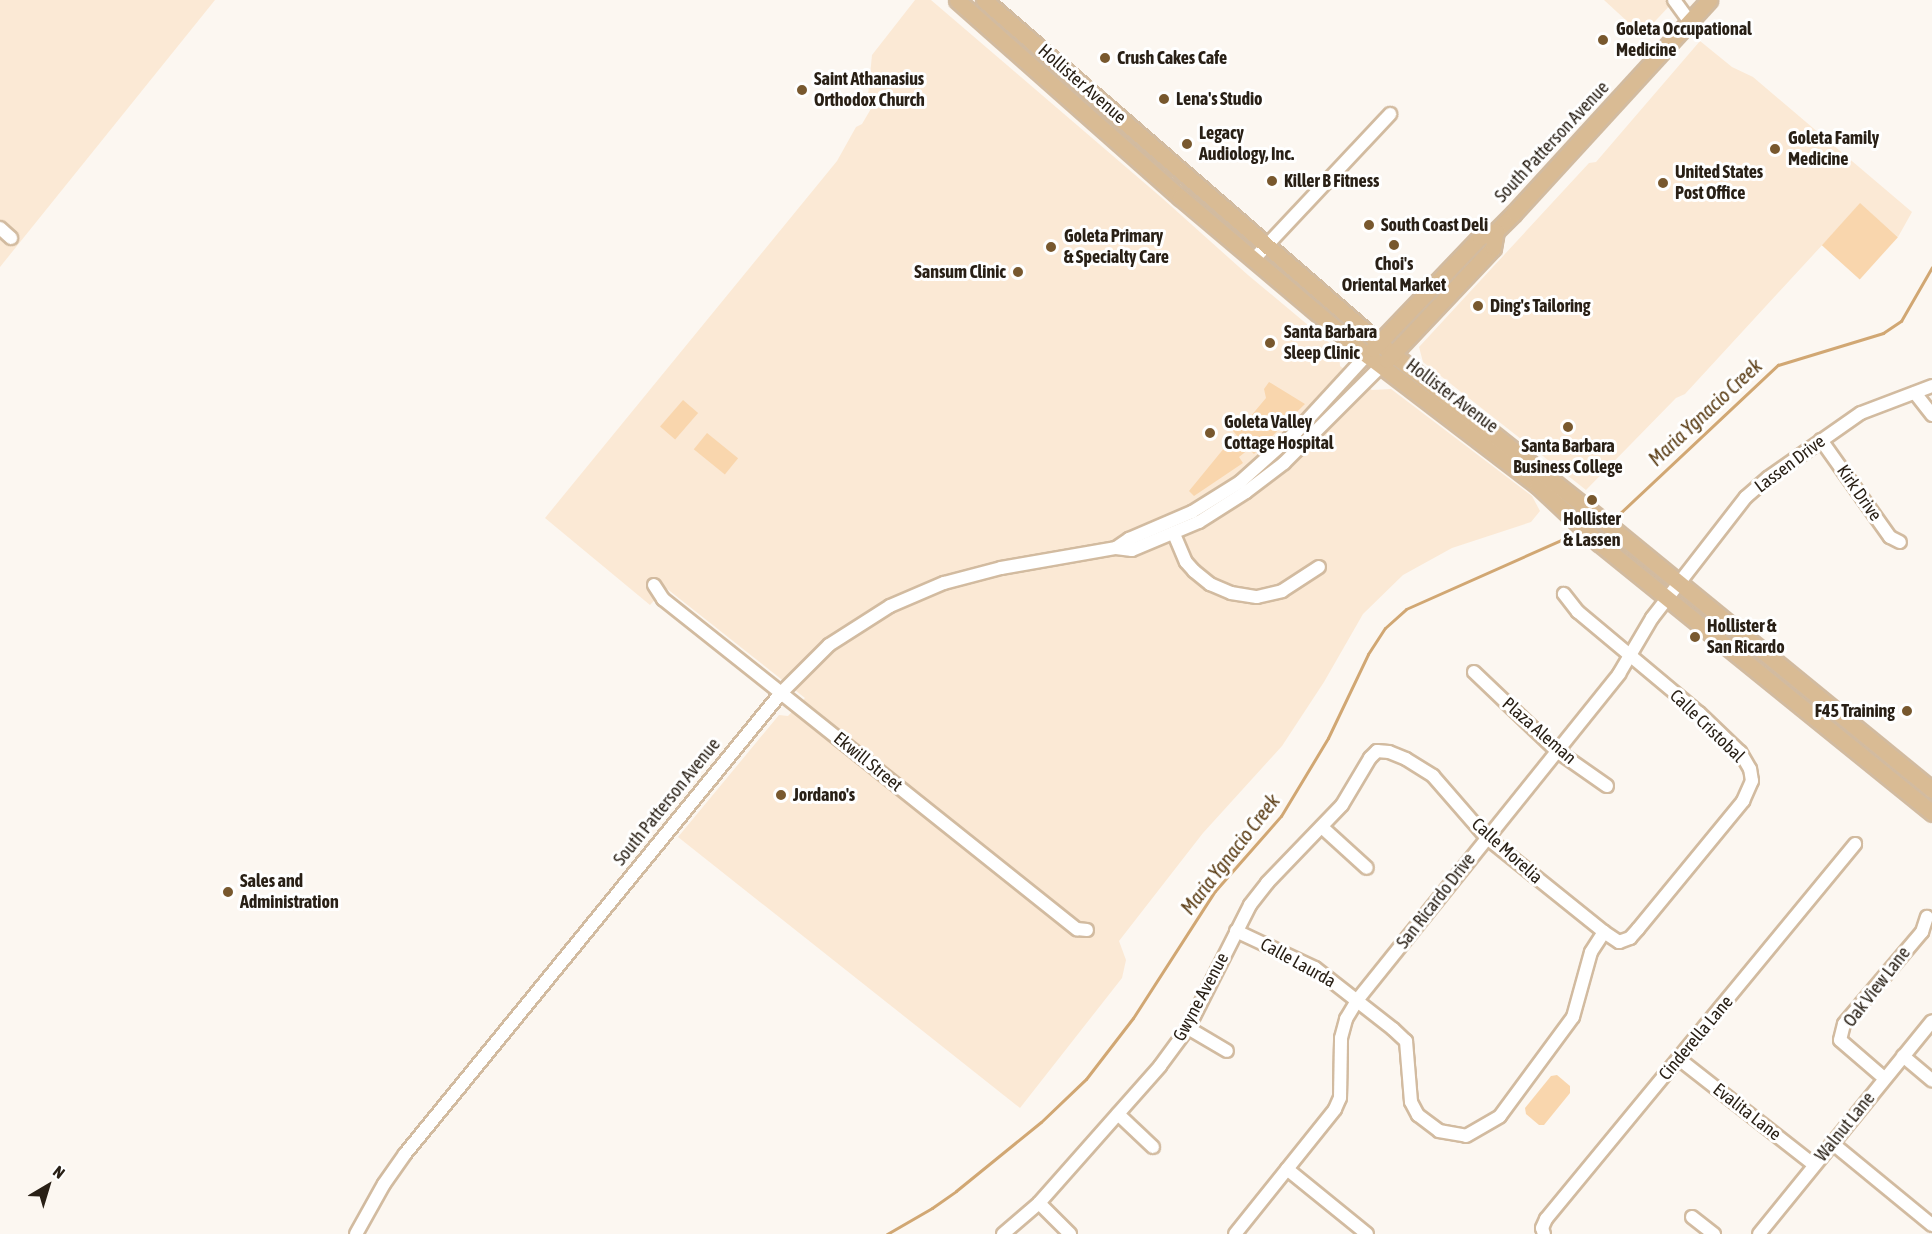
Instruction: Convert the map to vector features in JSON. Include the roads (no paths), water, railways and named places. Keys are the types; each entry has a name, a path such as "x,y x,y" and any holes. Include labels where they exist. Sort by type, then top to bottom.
{"main road":[{"name":"Hollister Avenue","path":"957,0 1367,355 1537,485 1599,543 1932,813"},
{"name":"Hollister Avenue","path":"984,0 1379,343 1585,506 1932,790"},
{"name":"South Patterson Avenue","path":"1367,355 1480,237 1496,231 1709,0"},
{"name":"South Patterson Avenue","path":"1381,366 1493,248 1496,231"}],"street":[{"path":"1674,0 1689,21"},
{"path":"1254,259 1390,114"},
{"path":"0,228 11,238"},
{"name":"South Patterson Avenue","path":"1116,548 1129,538 1200,507 1240,482 1290,438 1367,355"},
{"name":"South Patterson Avenue","path":"356,1234 384,1184 405,1154 781,693 809,662 842,635 915,594 975,573 1116,548 1132,550 1199,522 1265,478 1311,437 1381,366"},
{"name":"Lassen Drive","path":"1679,583 1746,497 1768,478 1861,413 1932,387"},
{"path":"1916,393 1932,415"},
{"name":"Kirk Drive","path":"1821,440 1890,537 1899,542"},
{"path":"1174,534 1185,562 1210,584 1231,593 1257,597 1282,591 1318,567"},
{"name":"San Ricardo Drive","path":"1235,1234 1335,1109 1340,1098 1341,1038 1346,1019 1358,999 1619,674 1679,583"},
{"name":"Ekwill Street","path":"654,585 663,599 1077,929 1087,930"},
{"name":"Calle Cristobal","path":"1564,594 1578,612 1699,713 1756,768 1743,801 1630,938 1619,942 1604,932"},
{"name":"Plaza Aleman","path":"1474,672 1557,751 1607,786"},
{"name":"Gwyne Avenue","path":"1003,1234 1040,1203 1160,1066 1188,1028 1250,905 1267,883 1323,828 1342,805 1370,758 1382,750"},
{"name":"Calle Morelia","path":"1382,750 1406,759 1434,776 1486,837 1604,932"},
{"path":"1323,828 1367,868"},
{"name":"Cinderella Lane","path":"1544,1234 1542,1228 1546,1219 1856,844"},
{"name":"Oak View Lane","path":"1884,1078 1840,1040 1844,1024 1922,932 1927,917"},
{"name":"Calle Laurda","path":"1236,931 1315,968 1358,999 1406,1041 1411,1102 1418,1115 1438,1131 1466,1136 1500,1116 1572,1017 1591,952 1604,932"},
{"name":"Walnut Lane","path":"1765,1232 1832,1143 1932,1021"},
{"path":"1188,1028 1227,1051"},
{"path":"1903,1056 1932,1080"},
{"name":"Evalita Lane","path":"1678,1059 1815,1165"},
{"path":"1118,1114 1153,1147"},
{"path":"1832,1143 1932,1225"},
{"path":"1287,1169 1367,1234"},
{"path":"1040,1203 1070,1234"},
{"path":"1692,1217 1713,1234"}],"waterway":[{"name":"Maria Ygnacio Creek","path":"1617,516 1778,365 1883,333 1901,321 1932,267"},
{"name":"Maria Ygnacio Creek","path":"887,1234 956,1191 1041,1122 1086,1079 1133,1018 1215,891 1281,816 1328,738 1368,654 1385,628 1406,609 1570,536"}],"place":[{"name":"Goleta Occupational Medicine","path":"1603,40"},
{"name":"Crush Cakes Cafe","path":"1105,58"},
{"name":"Saint Athanasius Orthodox Church","path":"802,90"},
{"name":"Lena's Studio","path":"1164,99"},
{"name":"Legacy Audiology, Inc.","path":"1187,144"},
{"name":"Goleta Family Medicine","path":"1775,149"},
{"name":"Killer B Fitness","path":"1272,181"},
{"name":"United States Post Office","path":"1663,183"},
{"name":"South Coast Deli","path":"1369,225"},
{"name":"Choi's Oriental Market","path":"1394,245"},
{"name":"Goleta Primary & Specialty Care","path":"1051,247"},
{"name":"Sansum Clinic","path":"1018,272"},
{"name":"Ding's Tailoring","path":"1478,306"},
{"name":"Santa Barbara Sleep Clinic","path":"1270,343"},
{"name":"Santa Barbara Business College","path":"1568,427"},
{"name":"Goleta Valley Cottage Hospital","path":"1210,433"},
{"name":"Hollister & Lassen","path":"1592,500"},
{"name":"Hollister & San Ricardo","path":"1695,637"},
{"name":"F45 Training","path":"1907,711"},
{"name":"Jordano's","path":"781,795"},
{"name":"Sales and Administration","path":"228,892"}]}
